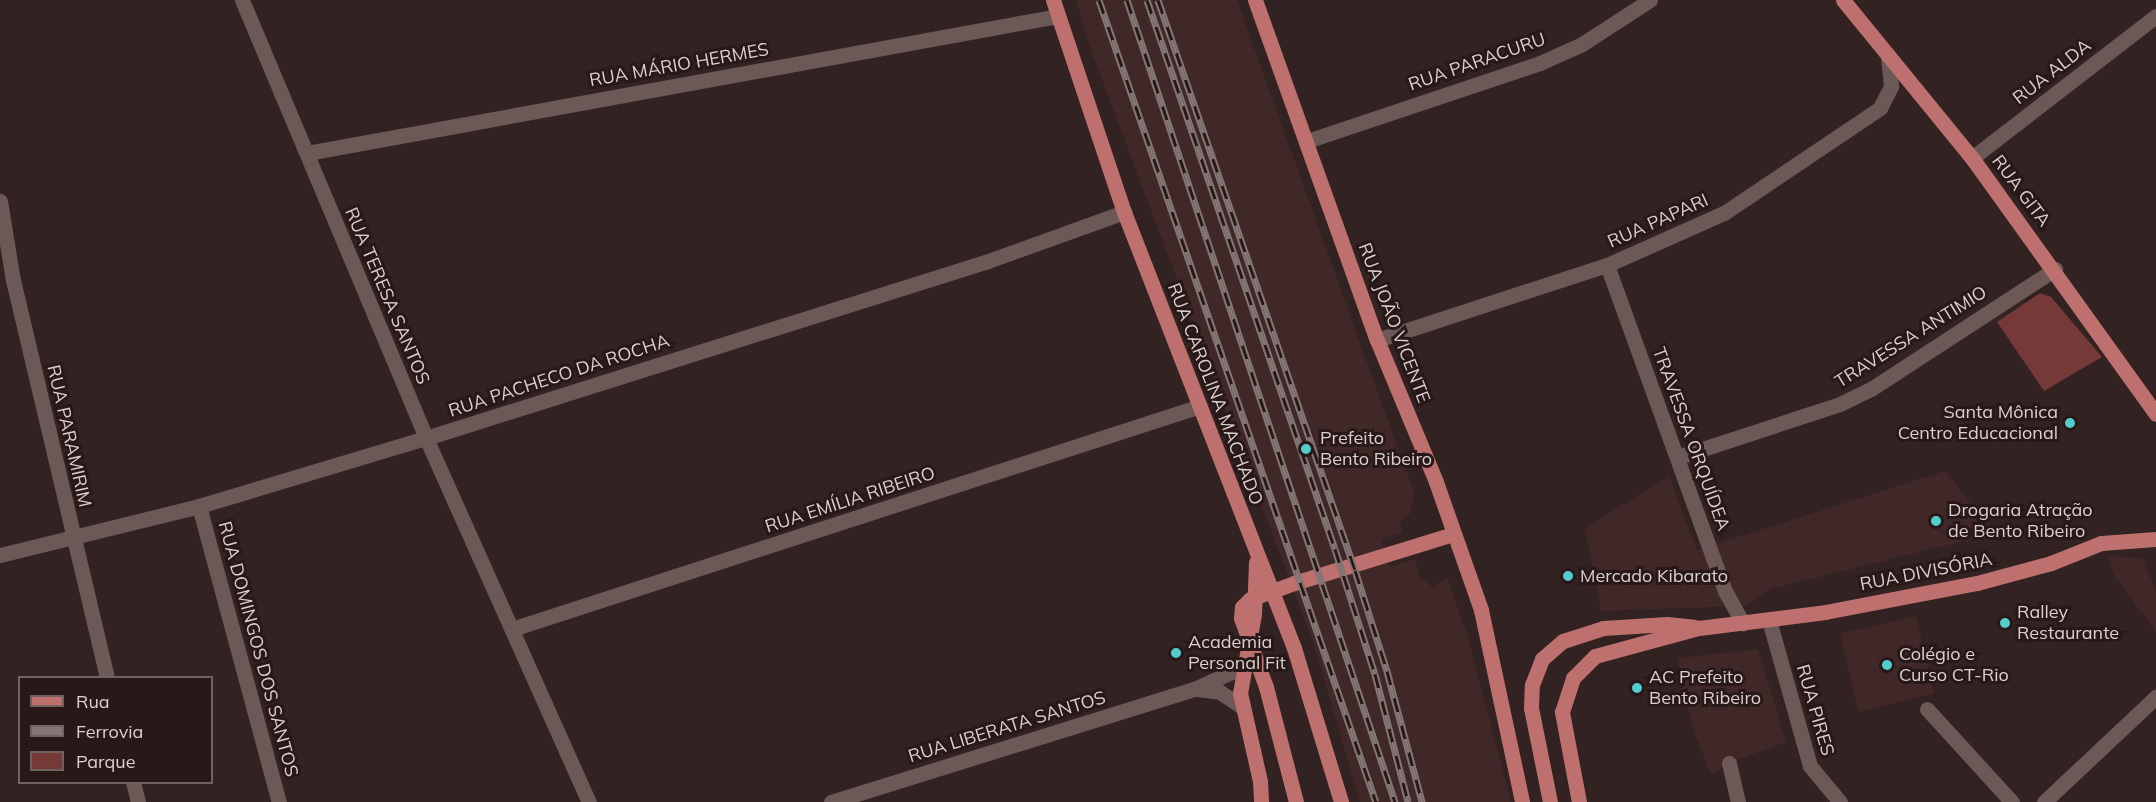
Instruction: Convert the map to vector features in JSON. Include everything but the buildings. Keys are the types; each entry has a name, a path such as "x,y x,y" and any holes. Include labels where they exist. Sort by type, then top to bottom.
{"main road":[{"name":"RUA CAROLINA MACHADO","path":"1053,0 1124,212 1255,553 1294,648 1341,802"},
{"name":"RUA JOÃO VICENTE","path":"1255,0 1377,340 1436,482 1481,610 1522,802"},
{"name":"RUA GITA","path":"1844,0 1972,158 2055,269 2156,414"},
{"path":"1296,802 1266,687 1242,623 1242,607 1250,599 1294,583 1453,534"},
{"name":"RUA DIVISÓRIA","path":"1579,802 1562,712 1568,688 1579,669 1602,653 1700,628 1769,620 2008,576 2101,543 2156,539"},
{"path":"1255,553 1257,593 1241,706 1260,781 1261,802"},
{"name":"RUA DIVISÓRIA","path":"1550,802 1531,695 1538,665 1563,641 1614,626 1667,624 1700,628"}],"street":[{"name":"RUA TERESA SANTOS","path":"242,0 426,438 589,802"},
{"name":"RUA PARACURU","path":"1307,141 1540,63 1582,44 1650,0"},
{"name":"RUA MÁRIO HERMES","path":"307,153 1058,16"},
{"name":"RUA ALDA","path":"1972,158 2156,16"},
{"name":"RUA PAPARI","path":"1377,340 1607,265 1724,213 1880,108 1891,86 1888,55"},
{"name":"RUA PARAMIRIM","path":"0,201 14,280 107,676"},
{"name":"RUA PACHECO DA ROCHA","path":"0,555 199,506 426,438 988,261 1124,212"},
{"name":"TRAVESSA ORQUÍDEA","path":"1607,265 1725,591 1743,623"},
{"name":"TRAVESSA ANTIMIO","path":"1678,457 1840,404 1871,389 2055,269"},
{"name":"RUA EMÍLIA RIBEIRO","path":"512,628 1200,406"},
{"name":"RUA DOMINGOS DOS SANTOS","path":"199,506 279,802"},
{"name":"RUA PIRES","path":"1769,620 1810,766 1840,802"},
{"name":"RUA LIBERATA SANTOS","path":"831,802 1194,688 1245,666"},
{"name":"RUA LIBERATA SANTOS","path":"1194,688 1220,692 1241,706"},
{"path":"2044,802 2156,697"},
{"path":"1927,709 2012,802"},
{"path":"1729,763 1738,802"},
{"path":"133,784 138,802"}],"shaded area":[{"path":"1076,0 1237,0 1414,493 1410,514 1400,521 1402,532 1381,539 1390,567 1415,559 1419,575 1432,587 1447,577 1467,634 1511,802 1360,802 1315,648 1089,45"},
{"path":"1945,471 1996,533 1771,589 1747,606 1601,611 1585,528 1669,476 1697,550"},
{"path":"2108,555 2144,559 2156,592 2156,632 2114,576"},
{"name":"Colégio e Curso CT-Rio","path":"1916,616 1934,694 1858,711 1840,634"},
{"path":"1758,649 1786,742 1729,763 1711,775 1695,734 1678,669 1679,658"}],"green space":[{"path":"2040,293 2051,297 2102,357 2044,391 1997,322"}],"railway":[{"path":"1099,0 1376,802"},
{"path":"1127,0 1395,802"},
{"path":"1147,0 1335,549 1375,674 1408,802"},
{"path":"1158,0 1355,570 1387,671 1422,802"}],"place":[{"name":"Santa Mônica Centro Educacional","path":"2070,423"},
{"name":"Prefeito Bento Ribeiro","path":"1306,449"},
{"name":"Drogaria Atração de Bento Ribeiro","path":"1936,521"},
{"name":"Mercado Kibarato","path":"1568,576"},
{"name":"Ralley Restaurante","path":"2005,623"},
{"name":"Academia Personal Fit","path":"1176,653"},
{"name":"Colégio e Curso CT-Rio","path":"1887,665"},
{"name":"AC Prefeito Bento Ribeiro","path":"1637,688"}]}
